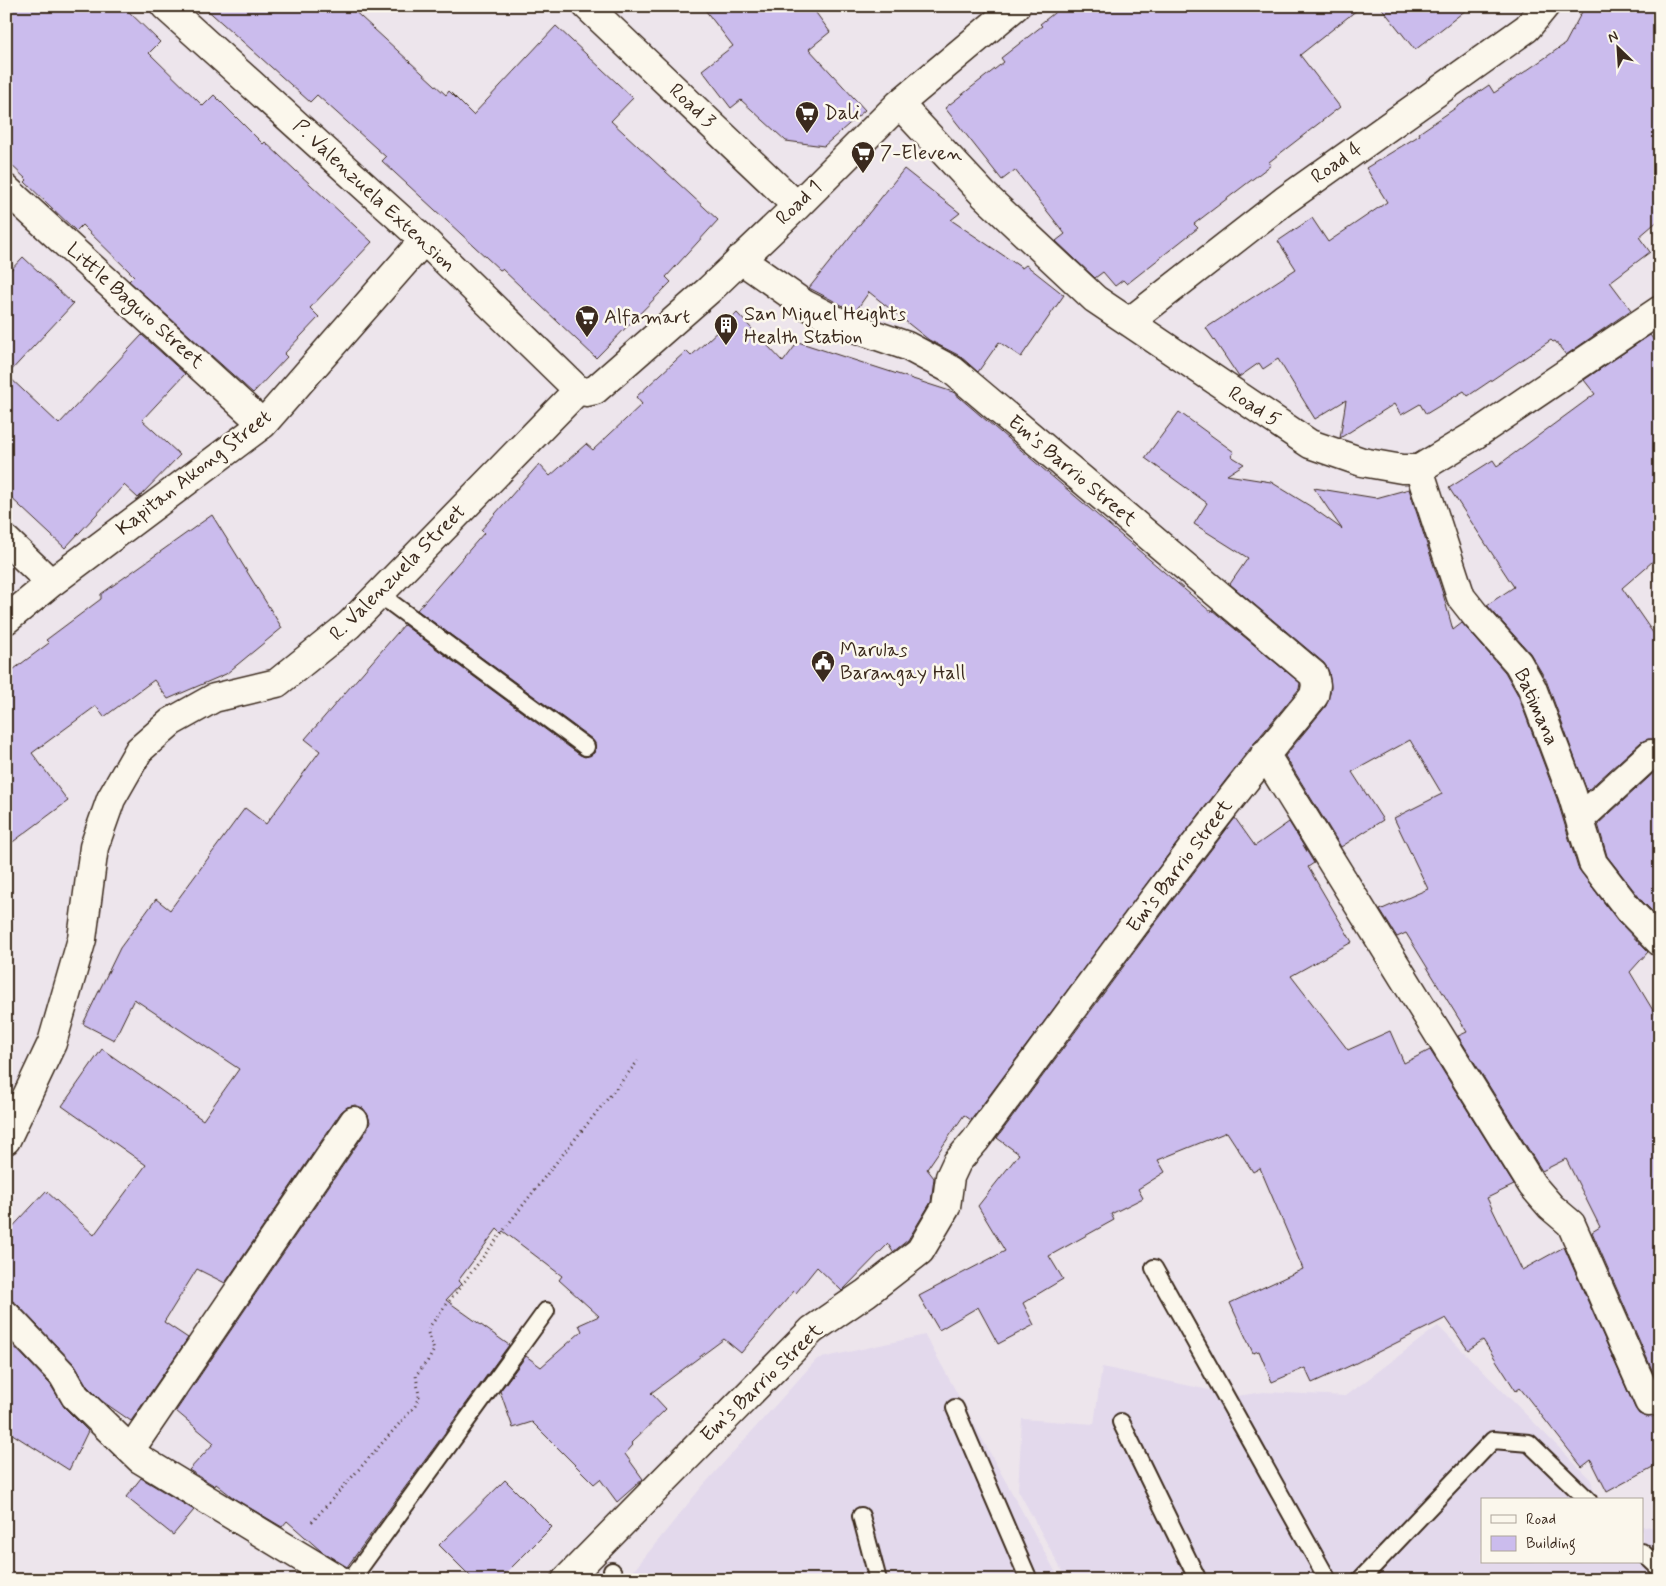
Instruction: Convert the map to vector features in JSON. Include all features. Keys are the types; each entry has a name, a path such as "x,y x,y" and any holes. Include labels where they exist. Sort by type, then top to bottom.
{"street":[{"name":"P. Valenzuela Extension","path":"165,6 424,240 578,390"},
{"name":"Road 3","path":"587,6 797,206"},
{"name":"Road 1","path":"578,390 586,392 595,390 708,290 797,206 899,104 1016,6"},
{"name":"Road 4","path":"1129,322 1284,201 1528,28 1545,6"},
{"name":"Road 5","path":"899,104 991,201 1095,299 1310,444 1362,462 1418,469"},
{"name":"Little Baguio Street","path":"6,189 263,424"},
{"name":"Kapitan Akong Street","path":"6,620 52,583 263,424 424,240"},
{"name":"Em’s Barrio Street","path":"566,1580 812,1330 866,1293 920,1251 946,1207 950,1177 957,1162 975,1141 1195,843 1265,754 1314,696 1316,685 1314,675 952,370 907,346 843,324 804,304 740,259"},
{"path":"1418,469 1475,435 1660,310"},
{"name":"R. Valenzuela Street","path":"6,1140 52,1043 82,939 94,847 111,799 139,750 171,722 214,698 277,683 349,625 578,390"},
{"name":"Batimana","path":"1418,469 1462,597 1476,616 1518,663 1532,688 1572,794 1594,863 1630,911 1660,942"},
{"path":"6,540 52,583"},
{"path":"1265,754 1532,1185 1551,1207 1571,1224 1650,1402"},
{"path":"1580,819 1651,754"},
{"path":"131,1449 354,1121"},
{"path":"6,1315 63,1375 74,1396 140,1458 339,1580"}],"lane":[{"path":"379,594 586,747"},
{"path":"1154,1268 1328,1580"},
{"path":"351,1580 546,1311"},
{"path":"955,1408 1029,1580"},
{"path":"1121,1422 1198,1580"},
{"path":"1360,1580 1492,1440 1529,1443 1586,1498"},
{"path":"861,1516 878,1580"},
{"path":"1644,1554 1660,1569"}],"path":[{"path":"288,1548 415,1406 419,1396 416,1375 434,1350 428,1333 430,1326 638,1060"}],"shaded area":[{"path":"1438,1326 1591,1480 1596,1498 1481,1498 1481,1564 1644,1564 1644,1526 1660,1528 1660,1580 1067,1580 1018,1490 1022,1419 1094,1424 1102,1367 1237,1396 1264,1392 1346,1396"},
{"path":"925,1335 1060,1580 626,1580 700,1489 817,1359"}],"building":[{"path":"6,6 123,6 160,42 149,53 203,106 214,95 263,144 265,142 372,242 310,308 319,317 284,354 287,357 253,393 129,281 134,276 82,225 76,231 25,182 27,180 6,160"},
{"path":"203,6 349,6 446,95 449,91 473,115 556,26 633,98 611,121 718,220 666,277 671,282 596,358 502,269 500,270 382,161 386,157 317,95 310,102"},
{"path":"702,6 811,6 830,32 809,49 865,110 824,146 786,141 741,100 731,108 702,70 733,46"},
{"path":"1063,6 1362,6 1300,55 1340,107 1269,162 1271,165 1194,224 1198,228 1127,284 1123,280 1115,286 1103,272 1095,278 1056,241 1065,234 1015,170 1002,180 945,108 1004,62 1001,58 1042,26 1040,24"},
{"path":"1380,6 1471,6 1415,50"},
{"path":"1585,6 1647,6 1660,13 1660,219 1639,237 1650,252 1610,282 1631,310 1566,355 1555,341 1551,340 1468,396 1464,391 1426,414 1420,404 1401,415 1394,404 1340,438 1346,400 1315,419 1278,359 1263,369 1259,363 1239,377 1206,328 1296,269 1278,241 1312,218 1328,242 1387,202 1366,168 1420,135 1419,133 1489,85 1494,93 1565,44"},
{"path":"904,169 960,213 951,220 1022,268 1026,265 1064,295 1021,357 999,342 978,372 960,356 929,340 869,292 855,312 809,288"},
{"path":"23,257 73,304 7,375 59,424 142,335 185,374 142,420 180,455 138,498 124,485 65,548 6,493 6,275"},
{"path":"737,313 783,362 798,342 953,392 1211,612 1212,610 1300,683 1299,689 1252,746 1171,851 971,1120 964,1115 927,1169 934,1178 931,1202 908,1240 893,1252 888,1244 842,1291 817,1267 741,1353 724,1339 651,1393 666,1409 631,1443 633,1445 625,1454 643,1479 617,1502 600,1479 594,1484 532,1422 513,1428 500,1391 526,1356 541,1367 582,1331 579,1325 599,1316 559,1280 562,1276 503,1231 501,1233 497,1229 458,1281 461,1284 446,1300 509,1345 347,1567 321,1551 287,1521 282,1527 235,1499 216,1484 215,1486 189,1470 214,1443 176,1411 367,1130 370,1122 363,1108 355,1105 347,1107 341,1112 225,1283 197,1269 164,1322 188,1338 131,1421 102,1401 87,1386 74,1364 17,1304 11,1300 6,1300 6,1234 46,1191 94,1235 146,1165 62,1106 102,1049 203,1120 239,1069 134,999 114,1040 83,1024 120,948 156,899 170,910 245,808 266,824 320,751 305,739 404,625 580,755 585,757 594,753 596,748 592,739 417,610 484,533 481,530 539,464 550,476 586,444 593,450 642,404 636,397 686,351 691,356"},
{"path":"1650,335 1660,348 1660,555 1622,588 1660,643 1660,742 1655,739 1648,739 1641,742 1587,791 1546,680 1530,653 1487,605 1514,587 1449,488 1493,460 1497,466 1595,394 1584,380"},
{"path":"1179,412 1234,452 1231,456 1244,464 1227,475 1271,482 1310,506 1342,529 1314,488 1376,498 1409,489 1453,630 1462,623 1505,672 1518,695 1557,799 1578,868 1618,921 1648,952 1630,972 1660,1022 1660,1388 1592,1232 1600,1227 1566,1159 1542,1171 1458,1036 1467,1032 1406,933 1397,937 1380,910 1428,889 1394,818 1442,794 1410,740 1352,772 1383,820 1341,847 1285,756 1326,706 1331,688 1329,672 1324,663 1230,584 1248,558 1194,524 1207,503 1145,458"},
{"path":"212,515 282,628 226,674 168,699 154,680 104,717 96,706 32,753 68,801 6,847 6,675 49,643 46,640 101,599 101,594"},
{"path":"1660,767 1660,919 1642,901 1607,856 1598,824"},
{"path":"1235,818 1255,846 1289,822 1314,863 1308,867 1352,942 1291,976 1348,1050 1390,1031 1404,1063 1430,1050 1514,1185 1487,1198 1522,1270 1564,1247 1635,1408 1639,1414 1647,1417 1660,1413 1660,1463 1607,1492 1591,1460 1582,1467 1520,1388 1516,1391 1483,1340 1468,1350 1446,1318 1312,1383 1305,1368 1272,1382 1259,1351 1253,1353 1230,1303 1303,1269 1260,1168 1253,1172 1227,1132 1158,1160 1165,1172 1138,1189 1143,1198 1111,1214 1114,1220 1049,1256 1063,1279 1023,1303 1034,1325 998,1344 978,1307 939,1330 919,1296 1005,1251 978,1206 1019,1154 997,1138"},
{"path":"6,1338 50,1384 64,1407 88,1431 69,1470 6,1430"},
{"path":"141,1478 194,1510 173,1535 126,1497"},
{"path":"505,1480 552,1527 499,1580 474,1580 439,1545"}],"place":[{"name":"Dali","path":"807,134"},
{"name":"7-Eleven","path":"863,174"},
{"name":"Alfamart","path":"587,338"},
{"name":"San Miguel Heights Health Station","path":"726,346"},
{"name":"Marulas Barangay Hall","path":"823,683"}]}
